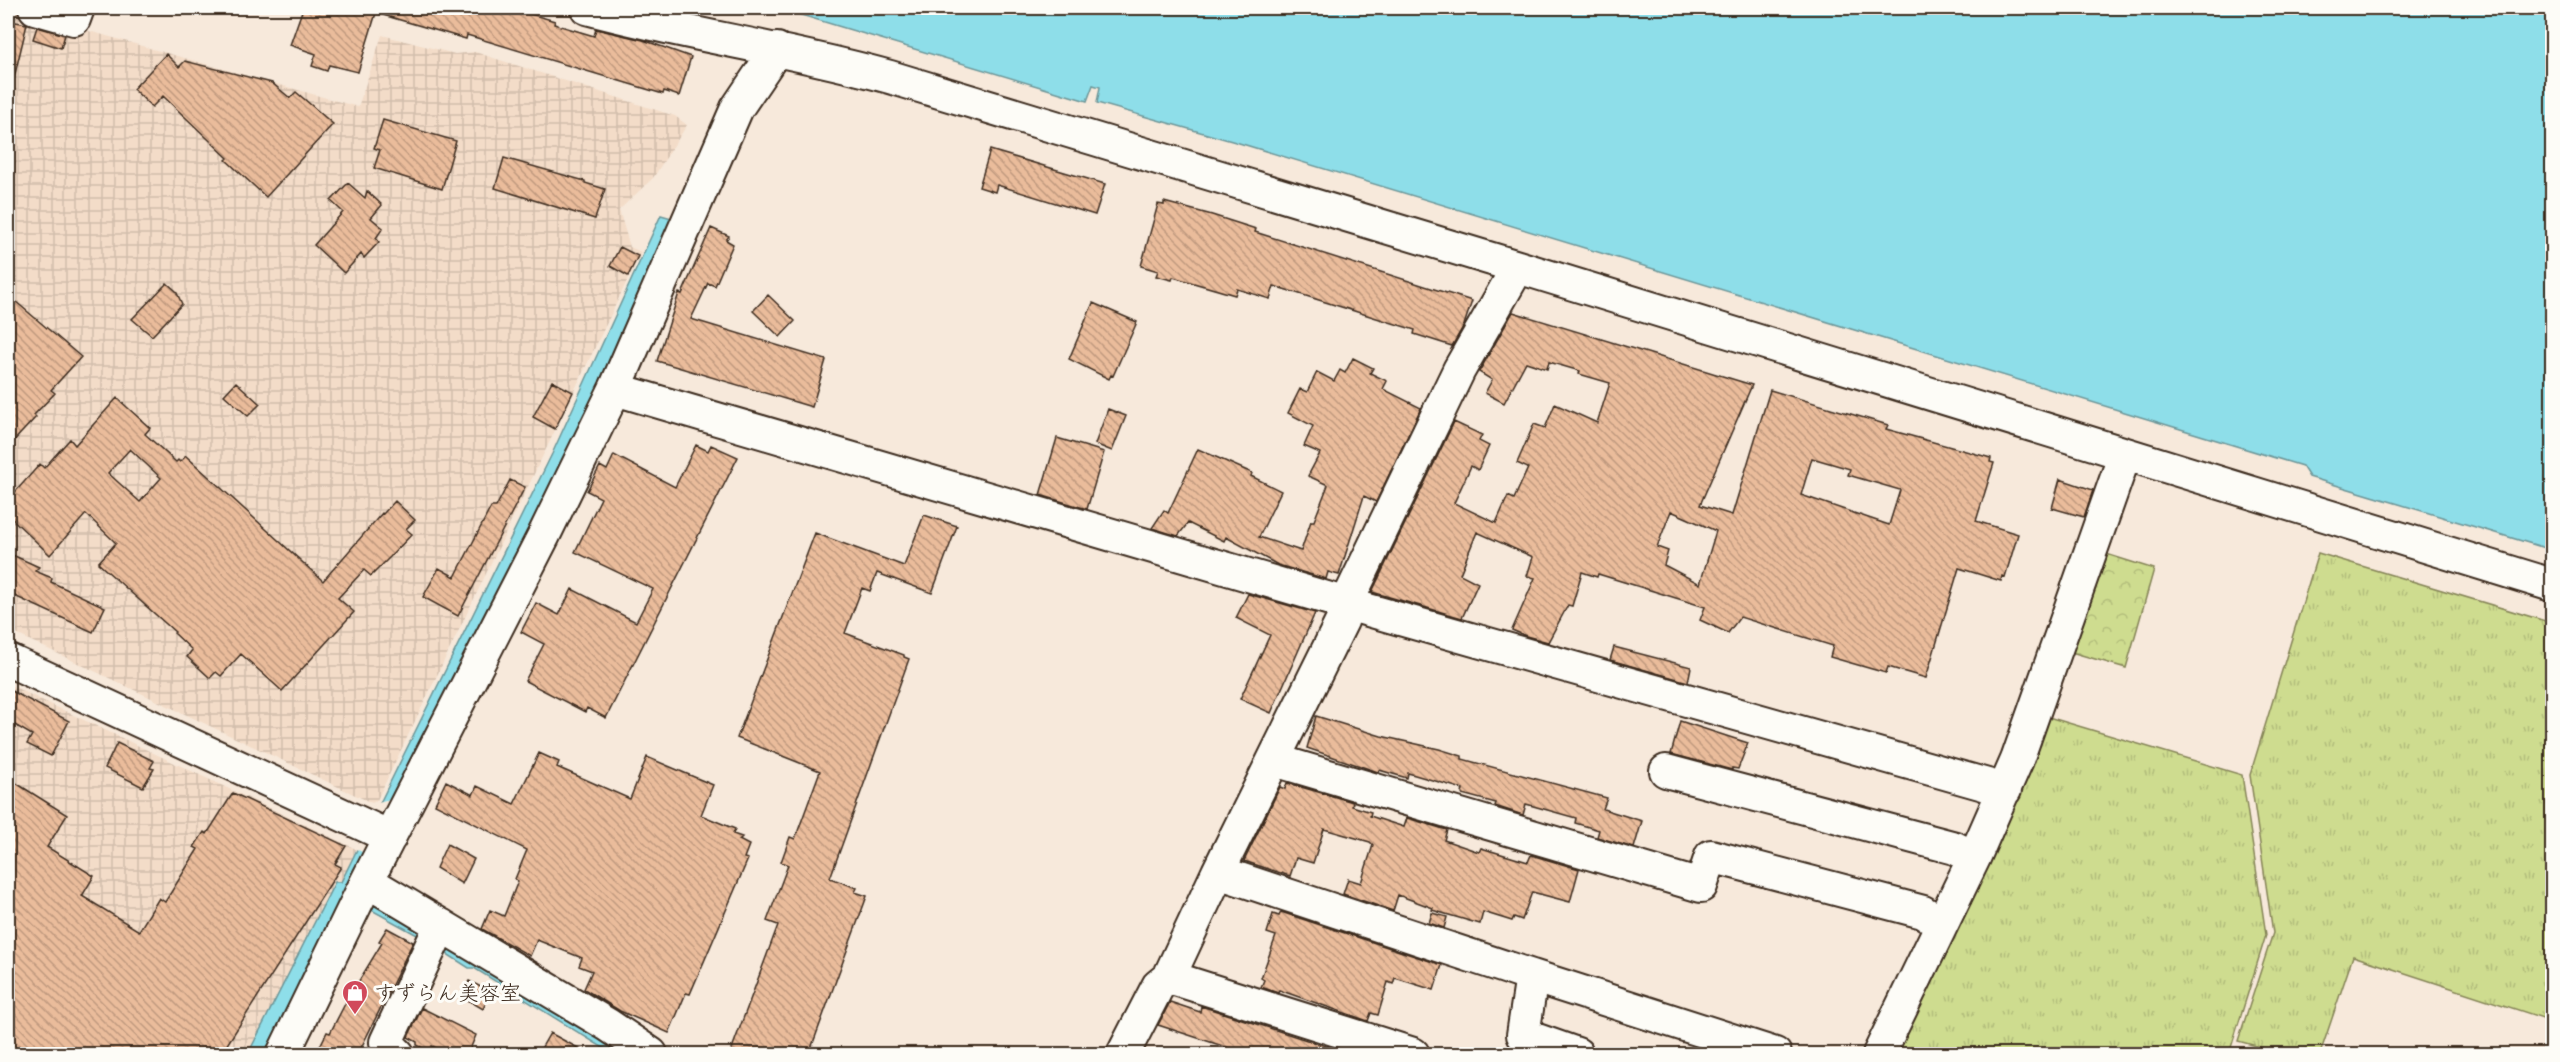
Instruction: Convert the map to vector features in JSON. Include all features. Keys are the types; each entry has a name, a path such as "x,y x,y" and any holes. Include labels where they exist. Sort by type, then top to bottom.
{"street":[{"path":"35,8 74,19 78,8"},
{"path":"587,8 716,38 777,49 890,77 2553,585"},
{"path":"283,1054 615,389 737,108 777,49"},
{"path":"1123,1054 1158,986 1169,977 1459,370 1518,267"},
{"path":"615,389 1345,612 2005,790"},
{"path":"1879,1054 1934,919 1966,854 2005,790 2125,454"},
{"path":"8,660 390,837"},
{"path":"1274,760 1701,886 1711,856 1934,919"},
{"path":"1666,771 1966,854"},
{"path":"1218,872 1775,1054"},
{"path":"362,892 608,1025 651,1054"},
{"path":"398,1054 386,1042 437,934"},
{"path":"1532,976 1523,1035 1577,1054"},
{"path":"1169,977 1413,1054"}],"shaded area":[{"path":"8,8 358,107 382,35 455,54 475,52 675,116 687,125 653,178 619,210 630,247 641,252 377,800 372,803 8,630"},
{"path":"8,684 356,849 341,882 335,883 248,1054 8,1054"}],"green space":[{"path":"2100,552 2154,569 2126,668 2064,650"},
{"path":"2318,553 2552,623 2552,1021 2353,956 2320,1054 2286,1054 2238,1041 2273,933 2250,775"},
{"path":"2045,716 2242,775 2266,935 2229,1054 1893,1054"}],"water":[{"path":"778,8 2552,8 2552,550 2309,477 2302,466 1239,143 1097,103 1100,87 1093,85 1087,101"},
{"path":"661,215 675,219 563,462 353,888 633,1054 613,1054 474,968 469,968 419,936 348,897 274,1054 248,1054 335,882 341,882 552,454"}],"pier":[{"path":"399,797 370,856 354,848 375,804"}],"building":[{"path":"303,8 510,8 555,21 554,24 594,36 596,29 643,40 691,57 679,96 664,91 663,94 467,35 466,39 376,13 358,72 329,65 327,71 312,66 316,54 290,45"},
{"path":"10,21 27,24 14,78 8,77"},
{"path":"37,27 65,35 61,48 33,39"},
{"path":"166,54 179,67 185,61 272,83 290,98 296,92 333,124 266,197 163,96 152,107 133,89"},
{"path":"383,120 456,141 442,189 374,168 380,150 374,148"},
{"path":"990,150 1105,184 1095,215 997,185 995,192 979,187"},
{"path":"504,158 605,189 595,219 495,188"},
{"path":"348,183 365,198 367,191 382,205 371,218 383,228 376,238 379,242 364,258 361,254 344,273 314,245 343,212 331,201"},
{"path":"1164,202 1256,229 1255,232 1472,301 1464,325 1452,346 1414,334 1415,330 1274,286 1270,299 1237,289 1235,295 1173,277 1172,280 1156,276 1158,271 1141,266 1158,204 1164,205"},
{"path":"711,228 729,236 726,240 733,244 715,286 708,283 691,319 826,360 812,407 657,361 679,293 682,294"},
{"path":"620,247 638,256 628,276 610,266"},
{"path":"167,283 176,291 182,304 152,336 132,319"},
{"path":"8,295 81,357 51,390 55,393 34,415 36,417 8,447"},
{"path":"768,295 795,321 780,337 753,311"},
{"path":"1093,303 1137,322 1113,376 1111,375 1109,379 1069,359"},
{"path":"1513,312 1752,385 1700,505 1732,515 1770,390 1888,425 1886,429 1991,458 1990,462 1994,463 1976,521 2018,534 2005,577 2002,576 2001,581 1959,568 1926,678 1888,667 1886,673 1830,657 1833,646 1740,617 1728,633 1700,620 1705,607 1598,574 1597,577 1582,572 1572,606 1568,605 1548,642 1526,636 1512,630 1535,578 1527,576 1533,557 1477,532 1460,574 1478,583 1462,618 1372,592 1454,422 1482,435 1479,441 1489,446 1478,470 1471,466 1454,503 1496,523 1508,496 1514,499 1528,468 1517,463 1534,424 1545,428 1555,404 1597,423 1610,383 1549,362 1547,369 1526,362 1504,403 1485,393 1492,380 1479,372","holes":["1812,458 1850,469 1848,475 1900,490 1889,525 1801,495","1671,511 1716,531 1700,584 1664,565 1668,551 1657,547"]},
{"path":"1353,358 1373,368 1370,373 1387,381 1383,389 1421,408 1376,502 1364,496 1339,575 1328,572 1326,579 1278,565 1226,537 1224,541 1188,523 1178,536 1152,528 1164,510 1168,513 1198,449 1252,473 1251,476 1281,491 1259,537 1301,551 1311,521 1314,521 1328,485 1308,476 1320,453 1304,446 1313,426 1288,413 1300,389 1307,392 1317,372 1334,381 1340,370 1345,373"},
{"path":"552,381 573,392 555,429 533,417"},
{"path":"236,382 260,404 248,416 224,395"},
{"path":"117,398 150,428 145,434 176,462 178,460 180,462 186,456 323,581 395,501 415,520 406,529 412,534 371,576 364,570 338,598 354,612 282,691 241,654 221,676 216,672 210,678 187,657 192,650 175,632 98,563 116,543 86,514 50,555 8,515 8,500 40,464 44,468 70,439 75,445","holes":["130,449 161,478 140,502 108,473"]},
{"path":"1108,409 1126,416 1112,451 1095,444"},
{"path":"1057,438 1104,452 1087,509 1040,495"},
{"path":"696,445 708,451 711,445 738,457 606,718 587,708 585,712 525,681 544,644 521,632 536,603 559,615 572,589 636,622 653,589 575,552 601,498 587,491 600,466 607,470 614,455 675,487"},
{"path":"2060,479 2093,490 2084,517 2052,508"},
{"path":"510,480 525,487 458,616 423,597 439,568 455,577 491,507 496,507"},
{"path":"924,515 957,526 932,593 877,573 870,591 862,588 845,633 904,655 909,659 830,878 857,888 855,892 867,896 809,1054 730,1054 778,925 767,921 788,865 781,862 790,837 795,839 820,771 737,738 815,533 904,566"},
{"path":"8,553 39,567 35,571 52,578 51,582 105,607 93,632 8,593"},
{"path":"1248,594 1315,613 1271,713 1240,699 1270,635 1236,618"},
{"path":"1614,647 1691,667 1688,682 1610,660"},
{"path":"8,689 69,721 51,756 27,744 32,735 8,721"},
{"path":"1316,716 1607,798 1603,809 1642,821 1634,848 1597,837 1599,830 1575,823 1576,818 1526,804 1523,815 1495,806 1496,803 1462,794 1463,789 1408,773 1407,778 1379,770 1378,772 1307,748"},
{"path":"1680,721 1748,743 1738,769 1732,768 1732,770 1671,754"},
{"path":"117,743 154,761 150,768 154,769 143,787 105,768"},
{"path":"539,753 559,762 557,767 630,799 647,757 713,785 701,815 735,829 733,834 742,837 739,840 749,845 744,858 748,859 690,994 686,993 669,1033 620,1011 584,989 592,971 579,966 582,958 537,940 530,956 482,929 490,910 504,916 527,850 435,804 446,781 473,795 477,786 514,804"},
{"path":"8,778 67,815 47,847 94,876 82,896 139,931 159,898 165,902 198,849 194,847 204,832 207,834 233,793 346,846 335,864 341,867 221,1054 8,1054"},
{"path":"1287,783 1353,802 1352,806 1371,812 1370,816 1404,827 1407,818 1447,830 1444,840 1479,852 1481,848 1528,862 1531,855 1579,869 1570,902 1532,892 1522,920 1514,917 1512,921 1483,912 1480,924 1432,910 1433,908 1398,895 1393,911 1343,894 1348,879 1361,883 1373,845 1370,842 1324,829 1313,863 1296,858 1290,876 1244,861 1280,787 1285,789"},
{"path":"447,844 474,859 462,884 436,868"},
{"path":"1281,912 1442,965 1434,990 1395,978 1393,984 1388,982 1378,1015 1371,1013 1368,1021 1279,990 1278,993 1261,987 1264,980 1261,978 1276,936 1267,933 1273,914 1279,916"},
{"path":"1432,913 1447,917 1444,928 1429,923"},
{"path":"387,928 413,942 358,1054 316,1054 382,943 379,941"},
{"path":"469,981 491,992 483,1009 461,996"},
{"path":"1170,1002 1200,1012 1201,1006 1341,1051 1340,1054 1252,1054 1235,1050 1158,1025"},
{"path":"422,1008 476,1035 468,1054 455,1048 452,1054 449,1054 432,1046 430,1052 408,1037"},
{"path":"550,1033 589,1054 538,1054"}],"place":[{"name":"すずらん美容室","path":"355,1016"}]}
